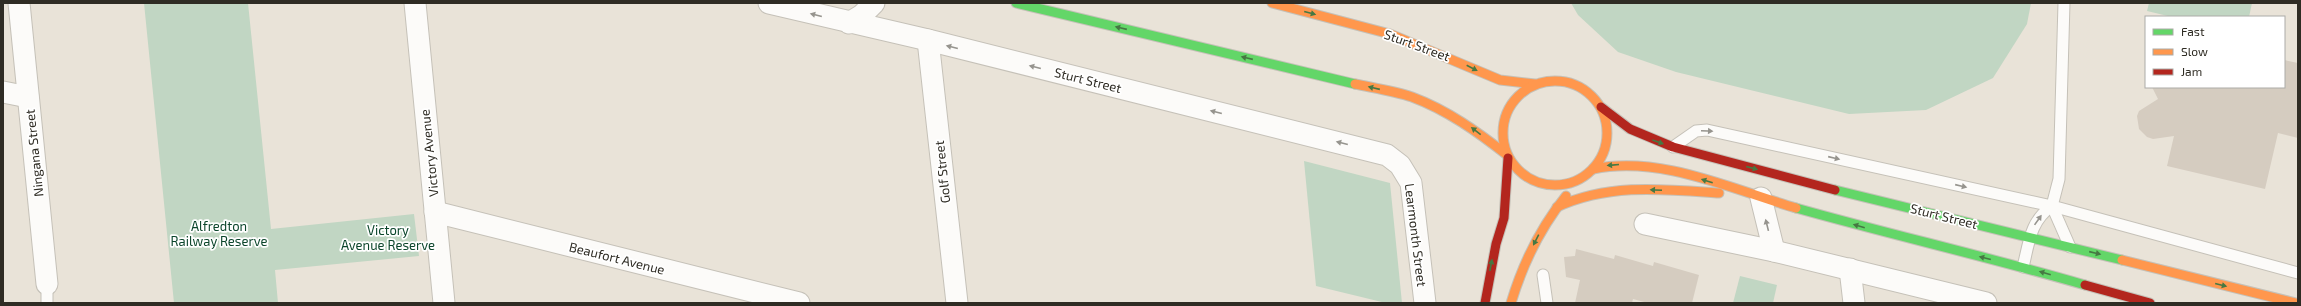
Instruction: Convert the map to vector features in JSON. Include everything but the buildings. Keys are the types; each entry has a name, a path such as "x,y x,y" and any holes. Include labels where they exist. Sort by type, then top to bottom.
{"main road":[{"path":"1016,3 1411,97 1452,115 1472,127 1508,157 1525,176 1544,184 1565,184 1580,179"},
{"name":"Sturt Street","path":"1272,3 1390,34 1500,80 1535,84"},
{"path":"1485,303 1496,244 1504,218 1508,157 1503,130 1508,111 1519,95 1535,84 1554,80 1573,83 1589,92 1601,107 1608,126 1608,136 1603,155 1593,169 1580,179 1557,207 1533,244 1522,268 1512,299"},
{"name":"Sturt Street","path":"1601,107 1630,129 1673,147 2030,238 2296,303"},
{"path":"1593,169 1621,165 1653,167 1693,176 1756,197 1880,232 2022,267 2150,303"},
{"path":"1557,207 1579,197 1627,190 1676,190 1756,197"}],"street":[{"name":"Ningana Street","path":"19,3 47,294"},
{"name":"Victory Avenue","path":"415,3 444,303"},
{"name":"Sturt Street","path":"769,3 849,23 928,40 1370,150 1391,158 1403,168"},
{"path":"849,23 862,15 874,3"},
{"name":"Golf Street","path":"928,40 957,303"},
{"path":"3,92 28,97"},
{"name":"Learmonth Street","path":"1403,168 1412,188 1425,303"},
{"path":"1756,197 1774,251"},
{"name":"Beaufort Avenue","path":"435,212 743,296 799,303"},
{"path":"1645,224 1774,251 1986,303"},
{"path":"1850,269 1854,303"}],"lane":[{"path":"2022,267 2037,219 2052,206 2059,179 2064,3"},
{"path":"1673,147 1696,131 1707,130 2052,206 2298,273"},
{"path":"2052,206 2070,247"},
{"path":"1543,275 1546,303"},
{"path":"1512,299 1523,303"}],"green space":[{"name":"Alfredton Railway Reserve","path":"144,3 248,3 271,229 414,214 419,256 275,270 278,303 174,303"},
{"path":"1571,3 2031,3 2027,24 1993,78 1926,110 1849,114 1676,72 1618,52 1578,15"},
{"path":"2149,3 2252,3 2249,16 2168,16 2147,11"},
{"path":"1304,161 1390,183 1402,303 1386,303 1316,286"},
{"path":"1740,276 1777,285 1773,303 1733,303"}],"traffic: fast":[{"path":"1016,3 1355,84"},
{"path":"1835,190 2122,260"},
{"path":"1796,208 2085,285"}],"traffic: slow":[{"path":"1272,3 1390,34 1500,80 1535,84"},
{"path":"1555,81 1575,85 1584,89 1592,96 1599,104 1603,113 1607,133 1603,153 1599,162 1592,170 1584,177 1575,181 1555,185 1535,181 1526,177 1518,170 1511,162 1507,153 1503,133 1507,113 1511,104 1518,96 1526,89 1535,85 1555,81"},
{"path":"1355,84 1412,97 1438,108 1462,122 1507,155"},
{"path":"1593,169 1619,166 1670,170 1696,176 1796,208"},
{"path":"1557,207 1577,199 1616,191 1657,189 1719,193"},
{"path":"1511,303 1533,246 1540,233 1566,196"},
{"path":"2122,260 2296,303"}],"traffic: jam":[{"path":"1601,107 1630,129 1673,147 1835,190"},
{"path":"1485,303 1496,244 1504,218 1508,158"},
{"path":"2085,285 2150,303"}],"park label":[{"name":"Victory Avenue Reserve","path":"388,238"}]}
